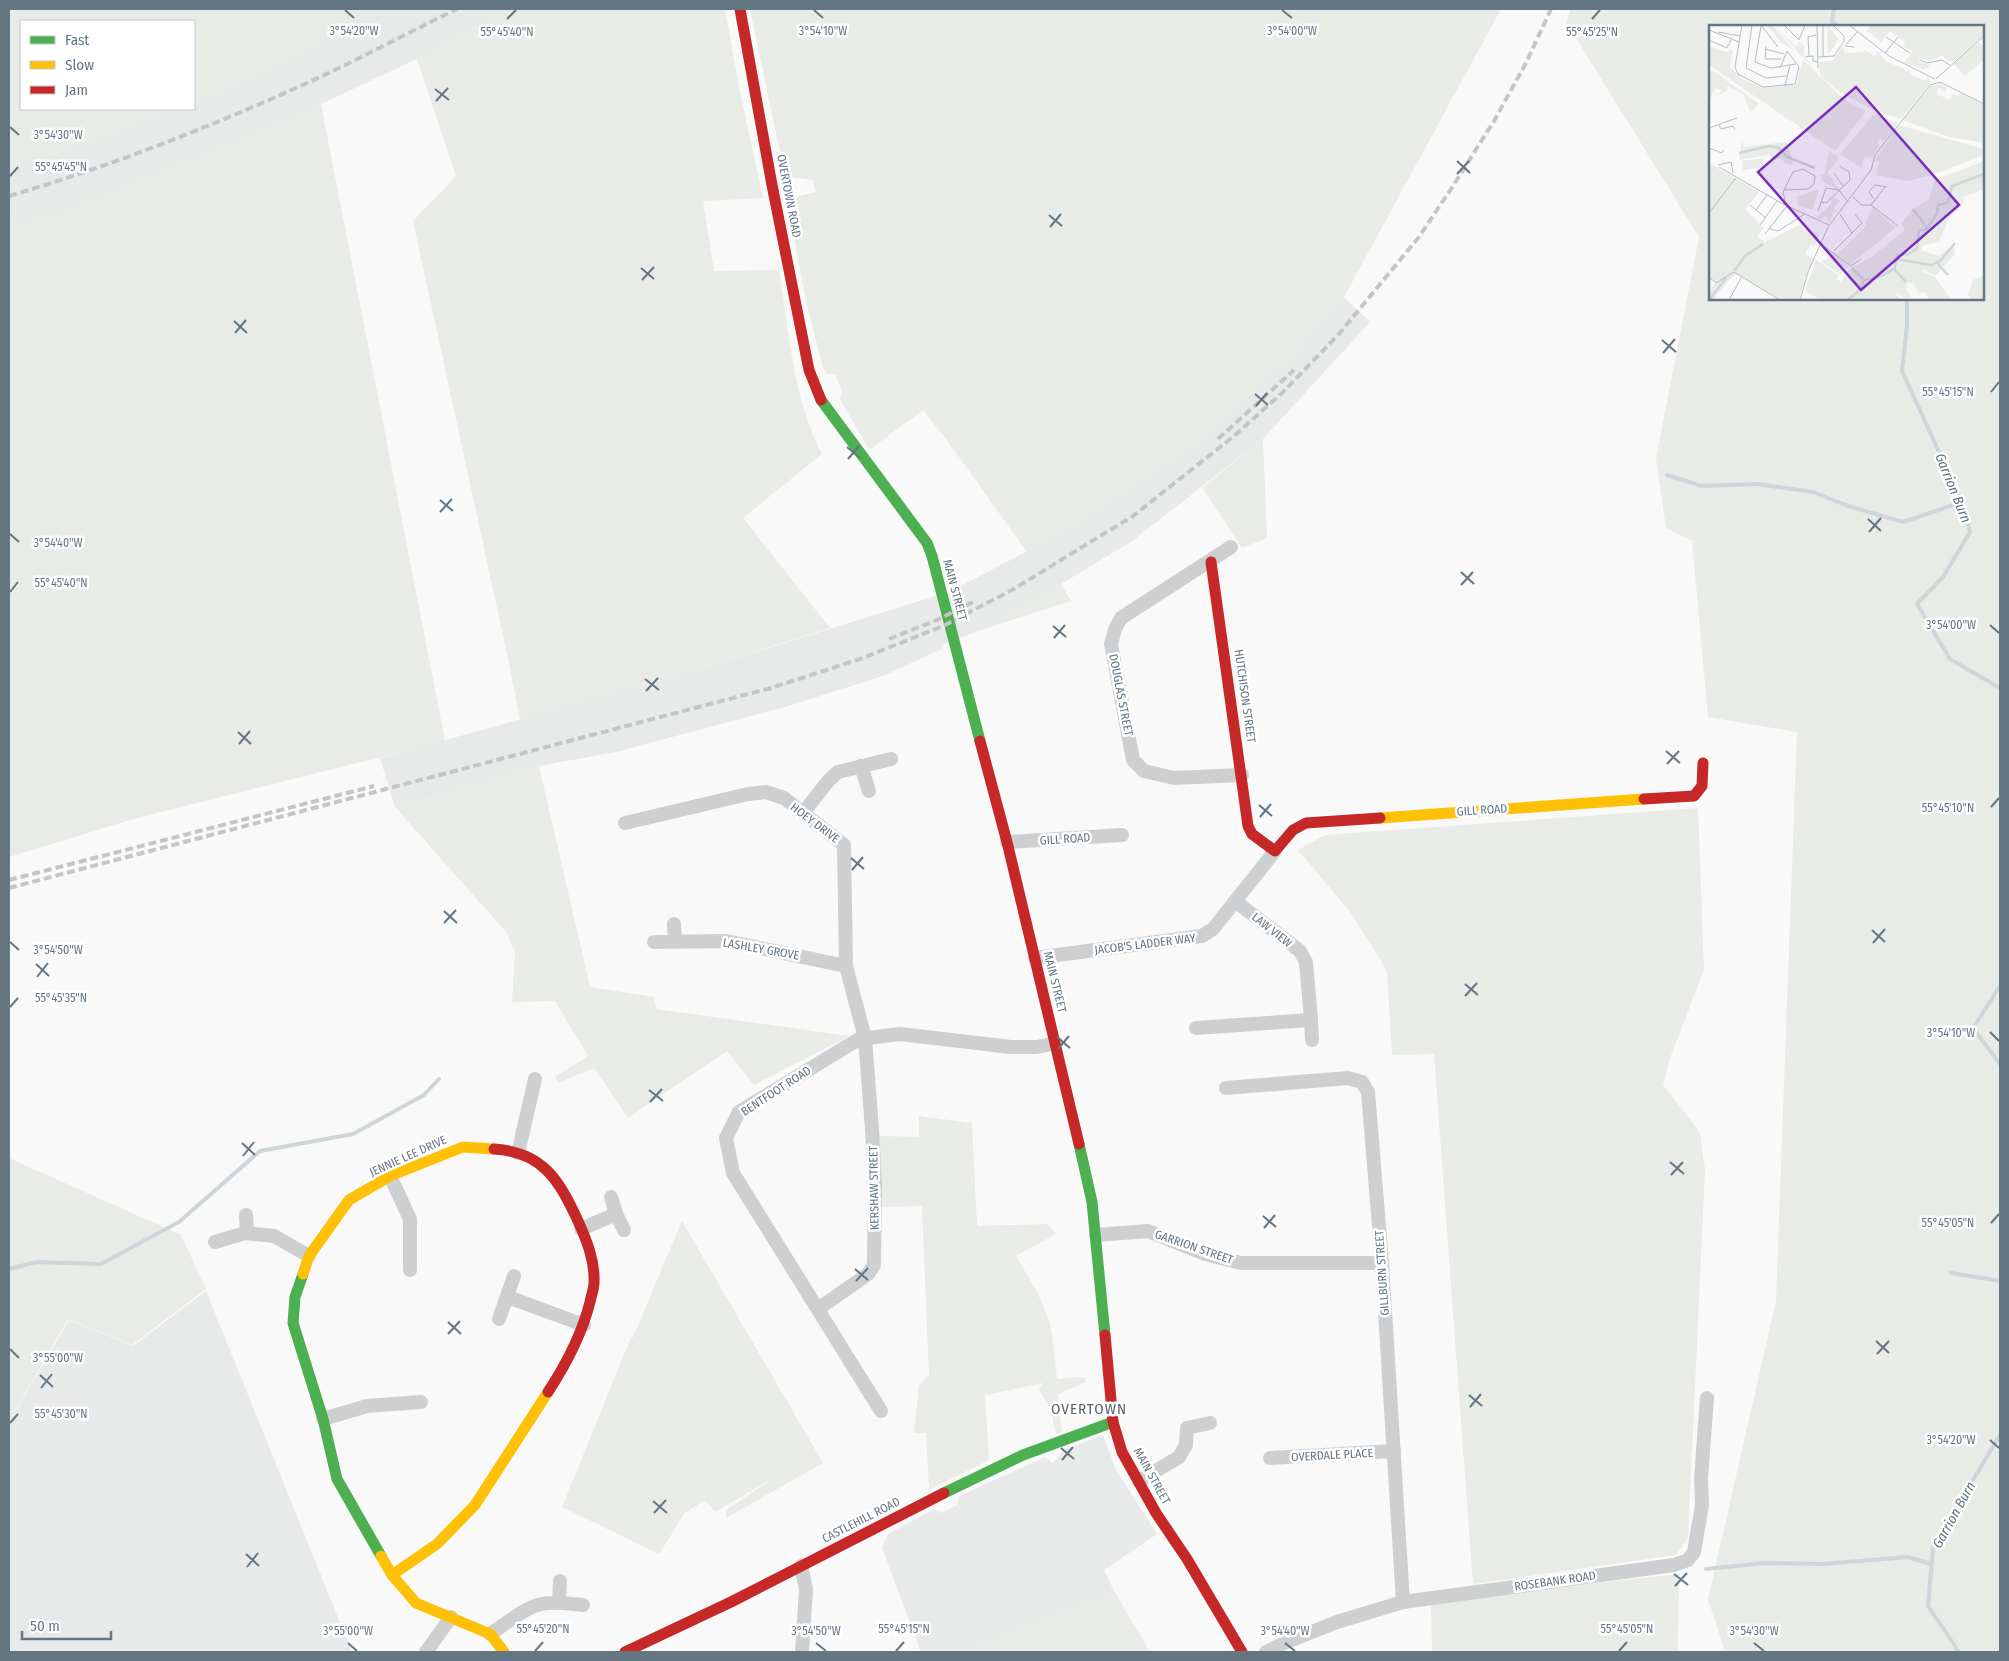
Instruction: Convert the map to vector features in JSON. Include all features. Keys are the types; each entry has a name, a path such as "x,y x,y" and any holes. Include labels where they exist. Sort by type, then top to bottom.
{"main road":[{"name":"OVERTOWN ROAD","path":"740,9 772,185 810,370 816,388"},
{"name":"MAIN STREET","path":"816,388 821,400 846,436 927,543 1007,842 1056,1043 1092,1202 1114,1422 1122,1452 1156,1513 1186,1558 1242,1652"},
{"name":"HUTCHISON STREET","path":"1211,562 1248,826 1252,834 1275,852"},
{"name":"GILL ROAD","path":"1275,852 1293,830 1306,823 1694,796 1703,788 1704,763"},
{"name":"JENNIE LEE DRIVE","path":"392,1575 428,1552 475,1505 520,1439 564,1369 584,1325 594,1284 592,1258 582,1229 567,1197 554,1176 539,1163 510,1150 463,1147 390,1176 349,1200 309,1256 295,1297 293,1323 323,1419 337,1479 392,1575 416,1603 490,1634 504,1652"},
{"name":"CASTLEHILL ROAD","path":"625,1652 801,1566 978,1475 1024,1455 1114,1422"}],"street":[{"name":"DOUGLAS STREET","path":"1231,547 1211,562 1121,618 1111,644 1133,760 1144,771 1174,778 1242,775"},
{"path":"803,813 829,780 838,772 892,759"},
{"path":"861,766 869,791"},
{"name":"HOEY DRIVE","path":"626,823 748,794 766,792 784,798 844,845 846,966 865,1038"},
{"name":"GILL ROAD","path":"1007,842 1122,835"},
{"name":"JACOB'S LADDER WAY","path":"1035,958 1202,936 1213,929 1275,852"},
{"name":"LAW VIEW","path":"1235,901 1300,951 1306,962 1312,1040"},
{"path":"674,924 676,942"},
{"name":"LASHLEY GROVE","path":"654,942 726,941 846,966"},
{"path":"1196,1028 1311,1020"},
{"name":"BENTFOOT ROAD","path":"881,1411 733,1173 726,1138 739,1112 865,1038 900,1034 1011,1047 1037,1047 1056,1043"},
{"name":"KERSHAW STREET","path":"818,1309 868,1274 874,1265 875,1183 865,1038"},
{"name":"GILLBURN STREET","path":"1226,1088 1348,1078 1362,1082 1368,1092 1382,1263 1403,1602"},
{"path":"518,1153 535,1079"},
{"path":"390,1176 410,1219 410,1270"},
{"path":"611,1197 616,1214 624,1230"},
{"path":"582,1229 616,1214"},
{"path":"246,1215 247,1233"},
{"name":"GARRION STREET","path":"1096,1235 1148,1231 1205,1254 1241,1264 1382,1263"},
{"path":"215,1242 247,1233 274,1236 309,1256"},
{"path":"499,1319 514,1276"},
{"path":"508,1297 584,1325"},
{"name":"ROSEBANK ROAD","path":"1266,1652 1337,1622 1403,1602 1674,1565 1688,1560 1694,1552 1702,1505 1701,1478 1707,1398"},
{"path":"323,1419 368,1406 421,1402"},
{"path":"1138,1481 1179,1457 1186,1445 1187,1428 1210,1423"},
{"name":"OVERDALE PLACE","path":"1270,1458 1394,1451"},
{"path":"801,1566 806,1589 802,1652"},
{"path":"560,1581 560,1603"},
{"path":"490,1634 527,1610 541,1604 584,1605"},
{"path":"426,1652 451,1617"}],"shaded area":[{"path":"9,9 354,9 312,49 195,104 195,20 20,20 20,110 178,110 9,170"},
{"path":"354,9 507,9 417,59 321,104 48,216 9,222 9,170 178,110 195,110 195,104 312,49"},
{"path":"507,9 725,9 740,92 763,198 703,201 714,271 779,270 798,388 812,433 822,454 743,518 830,628 675,677 520,720 413,221 456,176 417,59"},
{"path":"750,9 1501,9 1344,297 1296,352 1195,445 1075,526 1027,552 923,410 869,450 840,399 842,391 835,374 828,374 823,368 806,301 788,206 799,196 816,192 812,180 785,176"},
{"path":"1571,9 2000,9 2000,1652 1725,1652 1708,1599 1776,1301 1797,732 1708,717 1692,541 1666,528 1656,458 1699,237 1566,22"},
{"path":"321,104 445,741 137,818 9,857 9,222 48,215"},
{"path":"1344,297 1370,322 1263,439 1132,541 978,631 942,645 942,649 883,676 785,707 616,752 539,766 395,807 380,758 675,677 953,590 1075,526 1195,445 1296,352"},
{"path":"1263,439 1267,538 1242,548 1202,488"},
{"path":"1061,584 1071,601 978,631"},
{"path":"539,766 590,987 654,997 656,1009 849,1036 754,1085 727,1051 628,1118 594,1068 558,1083 555,1077 588,1056 555,1001 512,1002 515,951 506,932 395,807"},
{"path":"1698,808 1704,970 1670,1058 1663,1085 1700,1132 1705,1170 1688,1538 1676,1555 1473,1584 1434,1054 1392,1055 1387,971 1351,913 1298,850 1325,835"},
{"path":"919,1116 972,1123 977,1226 1048,1224 1056,1234 1016,1256 1049,1320 1057,1379 1085,1378 1085,1382 1059,1394 1058,1404 1062,1432 1057,1434 1054,1428 1052,1411 1039,1390 1043,1383 985,1395 989,1460 929,1490 926,1433 914,1433 919,1385 929,1375 922,1206 881,1207 879,1136 919,1137"},
{"path":"9,1158 181,1235 206,1289 132,1345 68,1319 15,1411 9,1411"},
{"path":"682,1221 823,1463 726,1518 726,1510 778,1475 715,1512 705,1500 685,1513 659,1554 562,1507 630,1340 633,1337"},
{"path":"206,1291 352,1652 9,1652 9,1412 15,1412 69,1320 133,1346"},
{"path":"1103,1435 1116,1470 1157,1534 1104,1570 1114,1591 960,1652 921,1652 882,1548 888,1534 934,1509 942,1513 957,1505 959,1496 1045,1457 1053,1463 1064,1450"},
{"path":"1679,1574 1678,1652 1432,1652 1431,1603 1474,1596"},
{"path":"1114,1591 1150,1652 960,1652"}],"waterway":[{"name":"Garrion Burn","path":"1834,9 1832,21 1836,25"},
{"name":"Garrion Burn","path":"1907,300 1907,326 1902,371 1962,502 1970,532 1943,577 1917,604 1950,659 2000,688"},
{"path":"1667,475 1702,486 1757,484 1813,492 1848,506 1903,522 1962,502"},
{"name":"Garrion Burn","path":"2000,986 1973,1028 2000,1064"},
{"path":"9,1269 37,1262 101,1264 179,1222 260,1151 353,1134 424,1095 439,1079"},
{"path":"1951,1273 2000,1281"},
{"name":"Garrion Burn","path":"1959,1652 1928,1606 1933,1547 2000,1435"},
{"path":"1706,1569 1764,1563 1823,1564 1908,1557 1931,1564"}],"railway":[{"path":"9,196 123,159 234,115 326,74 457,9"},
{"path":"9,888 771,688 860,659 943,626 1012,590 1133,516 1234,436 1282,393 1339,334 1419,237 1453,186 1494,121 1526,63 1551,9"},
{"path":"1218,439 1294,370"},
{"path":"889,639 937,620 973,602"},
{"path":"9,880 374,786"}],"traffic: fast":[{"path":"821,400 927,543 980,741"},
{"path":"1079,1144 1092,1202 1105,1335"},
{"path":"303,1274 295,1297 293,1323 323,1419 337,1479 381,1556"},
{"path":"944,1493 1023,1455 1113,1422"}],"traffic: slow":[{"path":"1380,818 1644,799"},
{"path":"303,1274 309,1256 349,1200 390,1176 463,1147 494,1149"},
{"path":"392,1575 437,1544 475,1505 548,1392"},
{"path":"381,1556 392,1575 416,1603 490,1634 504,1652"}],"traffic: jam":[{"path":"740,9 772,185 809,370 821,400"},
{"path":"1211,562 1248,826 1252,834 1275,851 1293,830 1306,823 1380,818"},
{"path":"980,741 1007,842 1079,1144"},
{"path":"1644,799 1694,796 1702,786 1703,763"},
{"path":"494,1149 511,1151 537,1162 556,1181 571,1206 592,1259 594,1285 587,1314 573,1348 548,1392"},
{"path":"1105,1335 1113,1422 1122,1452 1156,1513 1187,1559 1242,1652"},
{"path":"625,1652 731,1602 944,1493"}],"district":[{"name":"OVERTOWN","path":"1089,1409"}]}
